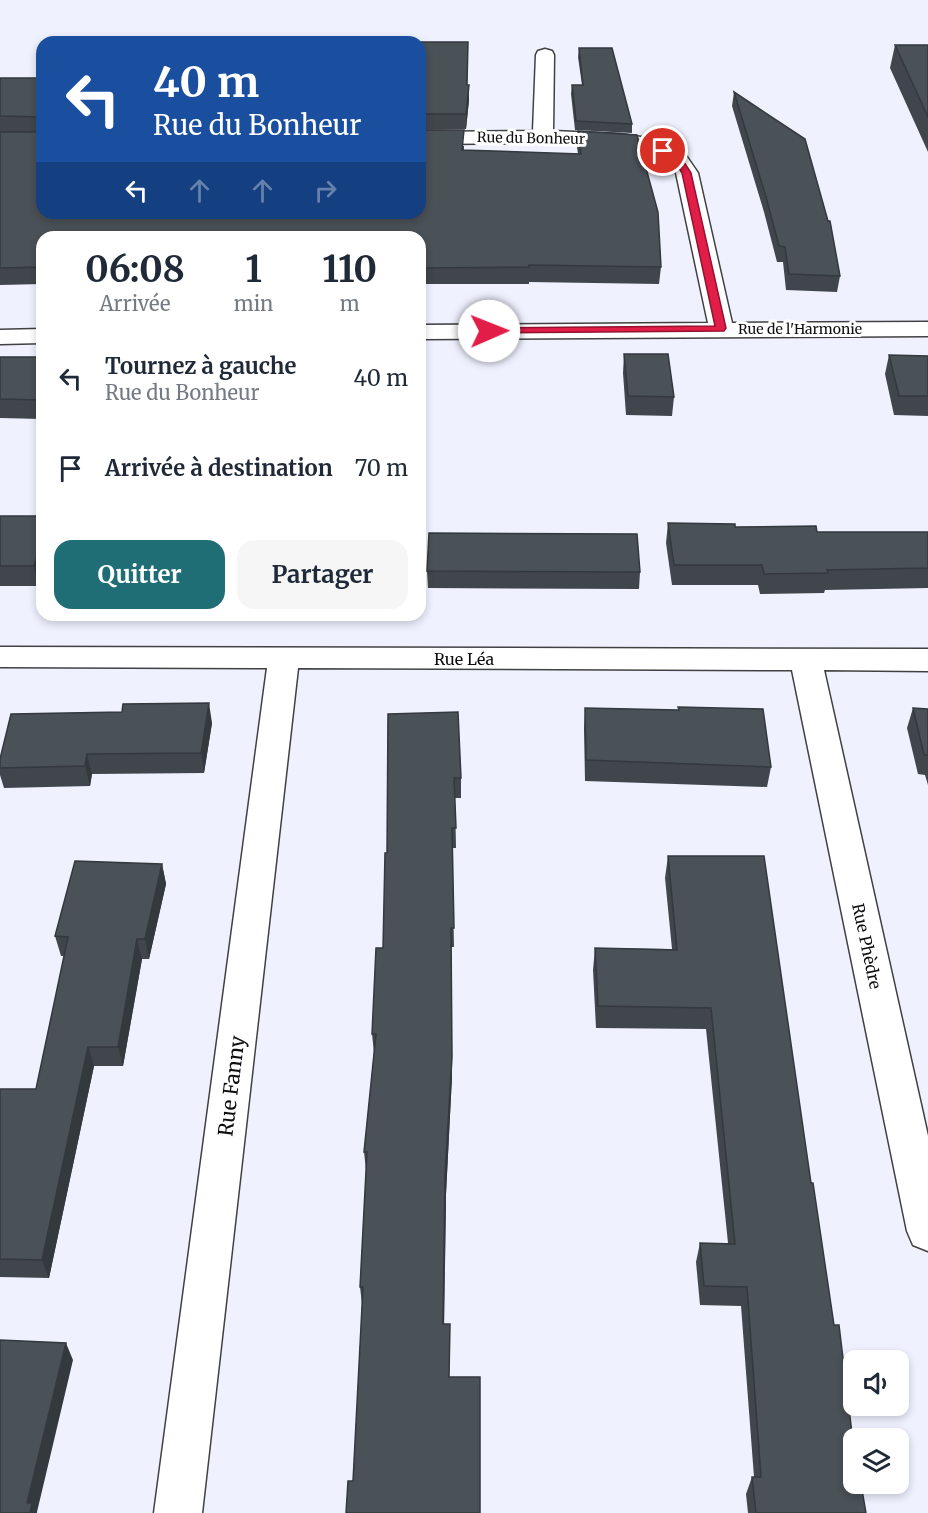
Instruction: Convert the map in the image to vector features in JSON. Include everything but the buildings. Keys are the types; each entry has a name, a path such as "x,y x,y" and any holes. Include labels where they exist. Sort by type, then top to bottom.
{"street":[{"path":"543,137 545,55"},
{"name":"Rue du Bonheur","path":"426,138 543,137 630,141 648,144 678,158 687,173 721,328"},
{"name":"Rue de l'Harmonie","path":"426,332 721,328 928,329"},
{"path":"0,337 36,336"},
{"name":"Rue Léa","path":"0,657 928,660"},
{"name":"Rue Fanny","path":"178,1513 284,658"},
{"name":"Rue Phèdre","path":"806,661 928,1231"}],"route":[{"path":"489,331 721,328 687,173 678,158 663,151"}]}
